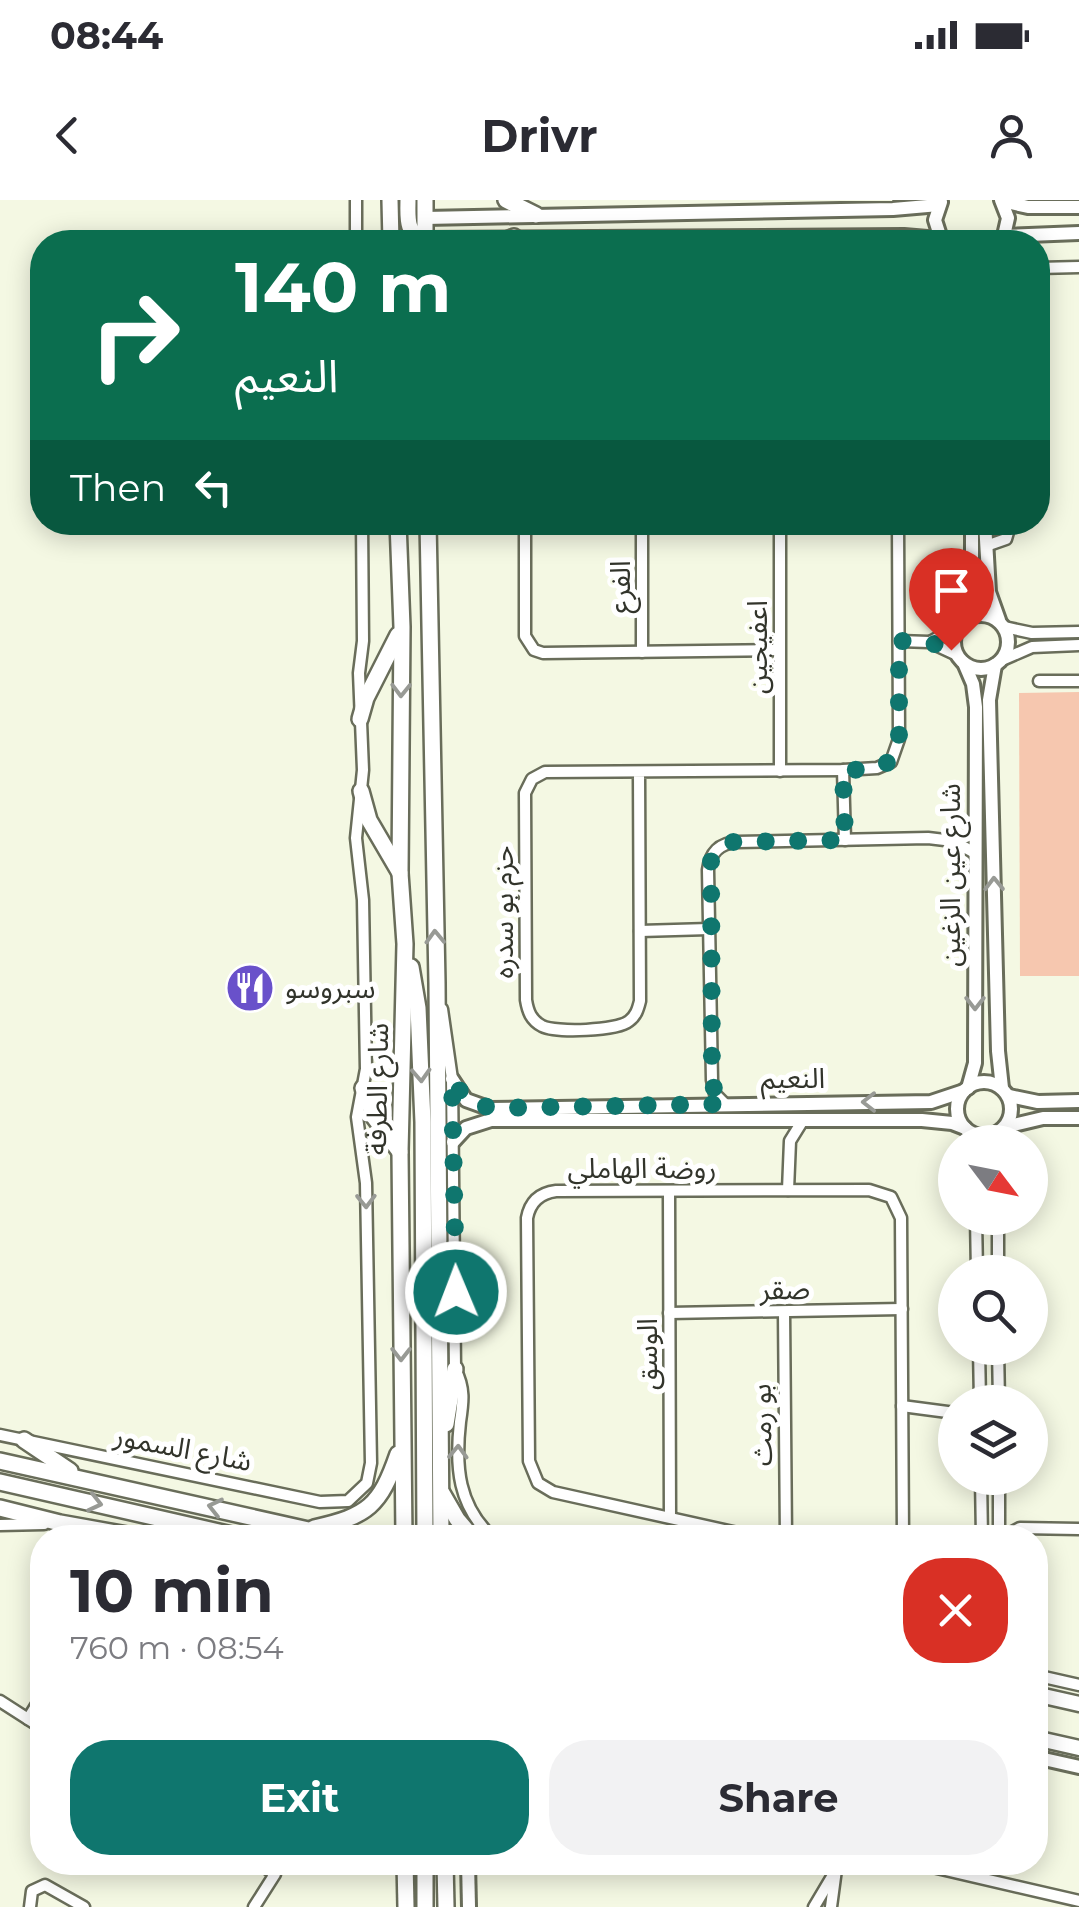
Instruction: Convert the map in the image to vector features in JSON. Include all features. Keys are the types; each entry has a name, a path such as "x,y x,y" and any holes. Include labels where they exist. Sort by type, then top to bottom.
{"main road":[{"path":"390,200 391,230"},
{"path":"408,200 417,219"},
{"path":"414,230 425,200"},
{"path":"506,200 536,215"},
{"path":"403,230 417,219"},
{"name":"شارع الطرفة","path":"398,535 402,626 400,873 405,944 400,1152 404,1525"},
{"path":"427,535 437,984 441,1525"},
{"path":"360,719 366,698 402,626"},
{"path":"362,791 369,820 400,873"},
{"path":"405,944 418,1008 423,1122 425,1525"},
{"path":"364,1088 374,1116 400,1152"},
{"path":"441,1443 451,1407 455,1369"},
{"path":"24,1440 77,1476"},
{"path":"324,1525 365,1513 383,1492 401,1445"},
{"name":"شارع السمور","path":"0,1461 297,1525"},
{"path":"0,1482 188,1525"},
{"path":"440,1489 457,1519 467,1525"},
{"path":"0,1508 71,1525"},
{"path":"1048,1697 1079,1704"},
{"path":"1048,1741 1079,1748"},
{"path":"405,1875 406,1907"},
{"path":"425,1875 425,1907"},
{"path":"445,1875 446,1907"}],"street":[{"path":"356,200 356,230"},
{"path":"1002,201 1028,207 1079,207"},
{"path":"1002,201 1008,218 1005,230"},
{"path":"417,219 878,210 941,202 935,220 938,230"},
{"path":"1050,235 1079,233"},
{"path":"1050,268 1079,267"},
{"name":"شارع الطرفة","path":"356,1497 367,1482 371,1463 366,1183 357,1126 366,1069 363,900 356,838 362,791 362,535"},
{"path":"525,535 526,636 529,644 542,653 780,650"},
{"name":"الفرع","path":"642,535 642,652"},
{"name":"اعفيجين","path":"780,535 780,771"},
{"name":"حزم بو سدره","path":"639,772 640,1001 627,1023 615,1028 550,1029 530,1016 526,1000 528,785 545,772 843,770 884,766 897,752 898,535"},
{"path":"961,659 954,640 972,590 972,535"},
{"path":"986,535 989,592 1008,640 998,662"},
{"path":"986,546 1006,539 1007,535"},
{"path":"929,642 980,614 1022,632 1074,632 1079,622"},
{"path":"899,641 929,642 982,669 1032,647 1079,645"},
{"name":"شارع عين الزغين","path":"961,659 971,676 975,699 975,1063 966,1089"},
{"name":"شارع عين الزغين","path":"998,662 989,700 998,1051 1006,1092"},
{"path":"1039,682 1079,682"},
{"path":"843,770 845,840"},
{"path":"725,1104 712,1085 709,864 719,847 730,842 945,839 975,853"},
{"path":"640,931 709,929"},
{"path":"437,984 452,1079 455,1369 463,1388 458,1453 460,1486 479,1525"},
{"name":"النعيم","path":"452,1079 466,1100 491,1108 931,1102 966,1089"},
{"path":"964,1125 957,1110 966,1089 982,1082 1038,1102 1079,1101"},
{"path":"1006,1092 1012,1112 1006,1125"},
{"path":"1023,1125 1043,1118 1079,1118"},
{"name":"النعيم","path":"453,1142 466,1128 491,1120 929,1120 943,1125"},
{"path":"774,1120 790,1141 788,1190"},
{"path":"790,1141 804,1120"},
{"name":"روضة الهاملي","path":"704,1525 552,1492 532,1472 527,1223 534,1200 551,1191 877,1190 892,1197 901,1218 903,1525"},
{"name":"الوسق","path":"669,1192 670,1517"},
{"name":"صقر","path":"670,1314 902,1309"},
{"name":"بو رمث","path":"784,1312 786,1525"},
{"path":"902,1406 938,1410"},
{"name":"شارع السمور","path":"0,1435 320,1502 336,1504 356,1497"},
{"path":"981,1495 982,1525"},
{"path":"999,1495 999,1525"},
{"path":"999,1516 1015,1525"},
{"path":"0,1525 60,1523"},
{"path":"1048,1528 1079,1529"},
{"path":"1048,1678 1079,1685"},
{"path":"0,1701 28,1718 30,1715"},
{"path":"1048,1760 1079,1767"},
{"path":"254,1907 273,1875"},
{"path":"468,1875 469,1907"},
{"path":"814,1907 832,1875"},
{"path":"831,1907 836,1875"},
{"path":"968,1875 1079,1900"},
{"path":"30,1907 32,1890 44,1885 84,1907"}],"shaded area":[{"path":"1079,692 1079,976 1020,976 1019,693"}],"place":[{"name":"سبروسو","path":"250,988"}],"route":[{"path":"456,1292 452,1079 466,1100 491,1108 725,1104 712,1085 708,870 711,858 719,847 730,842 845,840 843,770 884,766 891,762 899,746 899,641 929,642 951,650"}]}
